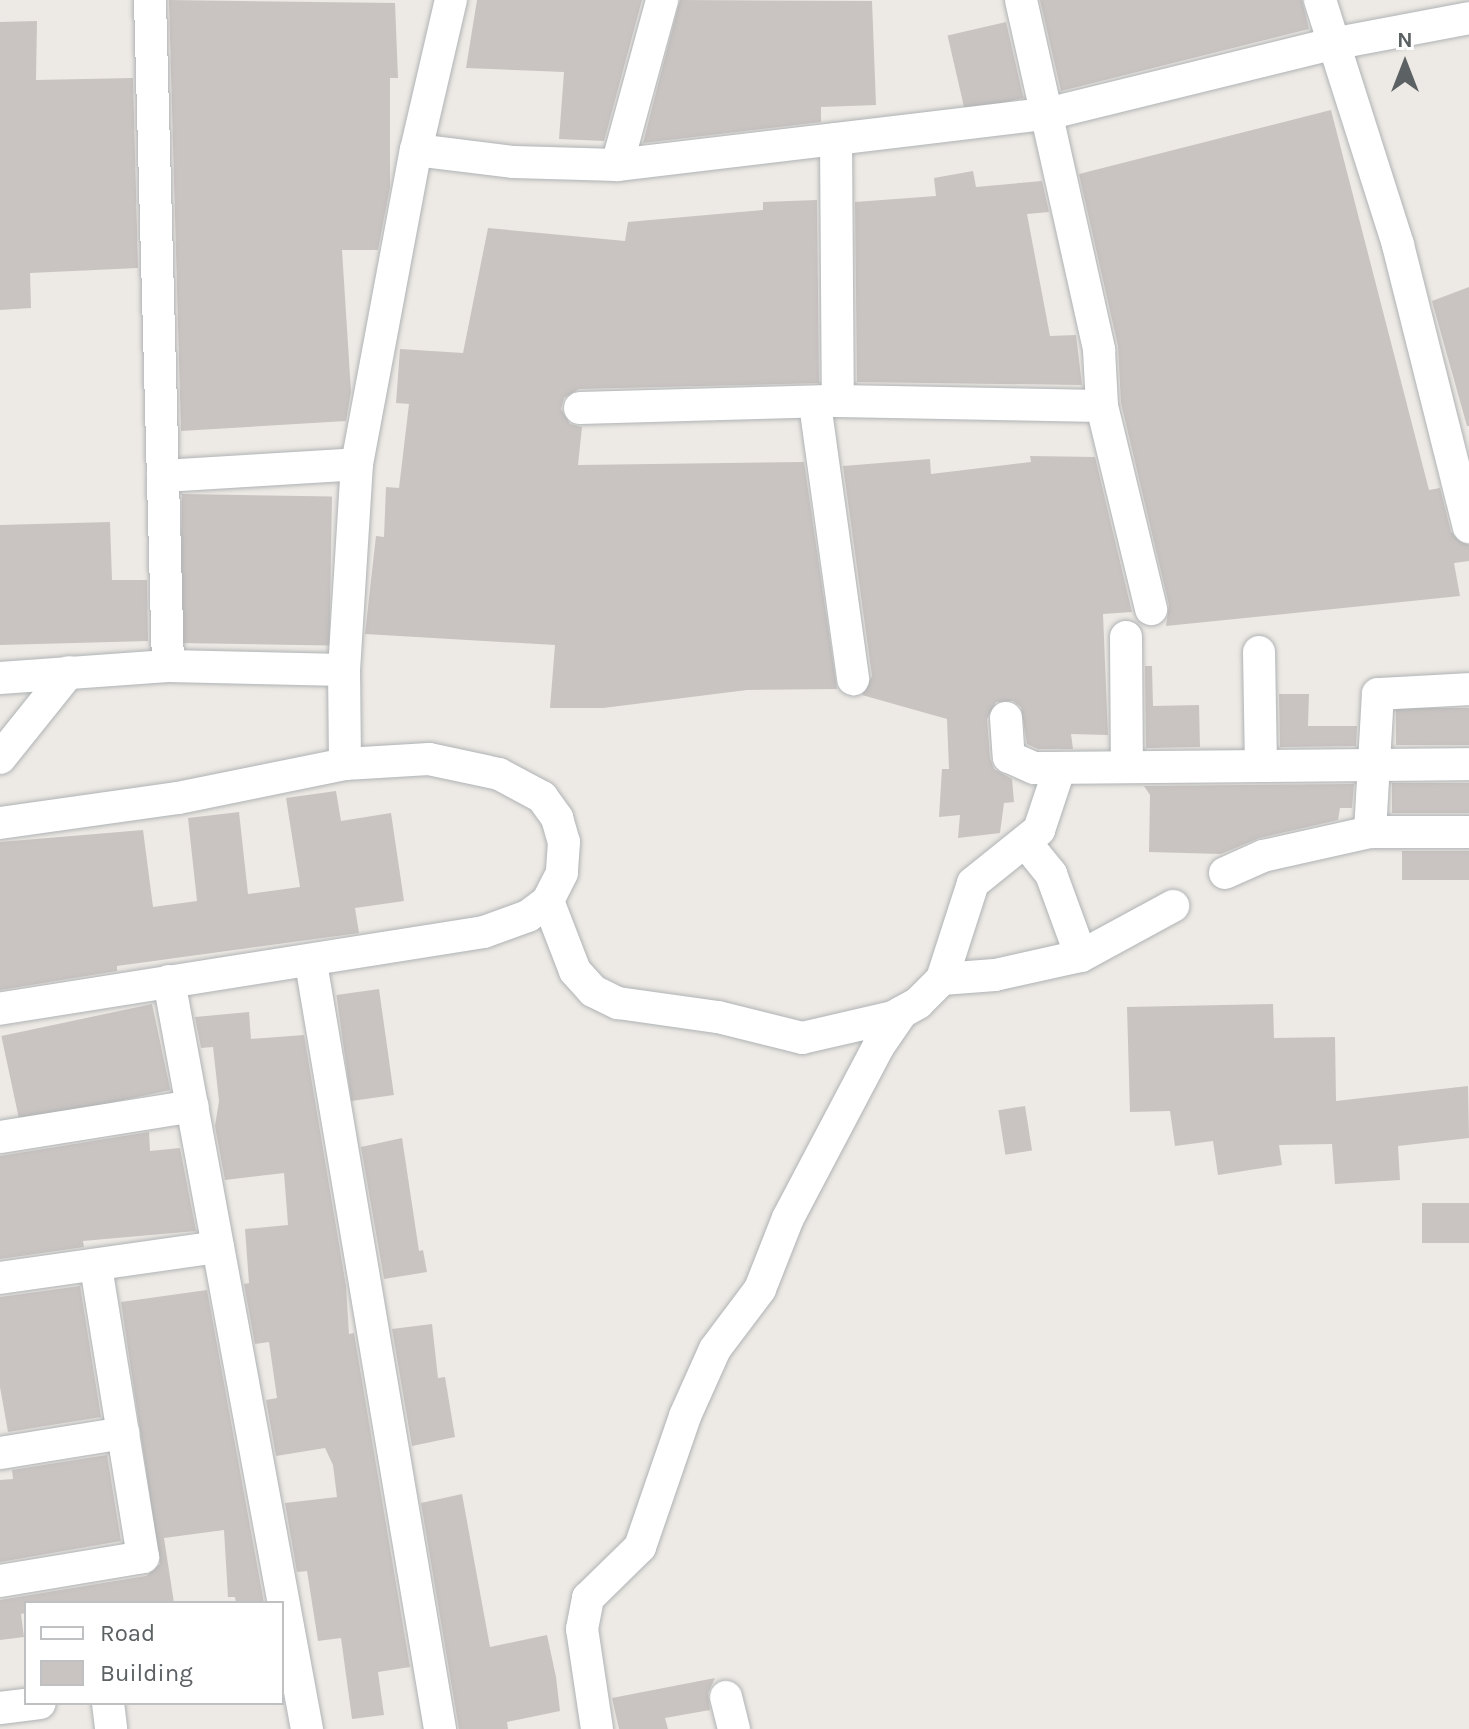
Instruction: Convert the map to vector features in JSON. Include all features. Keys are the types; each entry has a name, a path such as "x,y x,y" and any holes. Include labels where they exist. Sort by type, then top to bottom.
{"street":[{"path":"150,0 168,666"},
{"path":"345,764 344,670 357,464 416,150 451,0"},
{"path":"617,165 662,0"},
{"path":"1021,0 1099,350 1102,406 1151,609"},
{"path":"1320,0 1460,453 1469,527"},
{"path":"416,150 514,162 617,165 1047,114 1332,44 1469,18"},
{"path":"836,139 826,403 853,679"},
{"path":"580,408 826,403 1102,406"},
{"path":"163,476 357,464"},
{"path":"1126,637 1127,767"},
{"path":"1259,652 1261,764"},
{"path":"0,678 168,666 344,670"},
{"path":"0,758 69,672"},
{"path":"1370,832 1374,765 1372,715 1378,694 1469,689"},
{"path":"1006,718 1009,757 1056,783 1127,767 1469,764"},
{"path":"0,823 178,798 345,764 429,759 499,774 542,797 557,818 564,842 562,873 548,901 528,916 484,932 311,963 169,981 0,1009"},
{"path":"597,1729 582,1629 588,1598 640,1547 685,1416 715,1349 760,1289 788,1218 878,1047 902,1012 942,979 973,883 1033,836 1056,783"},
{"path":"1225,873 1263,856 1370,832 1469,832"},
{"path":"1033,836 1051,874 1081,956"},
{"path":"548,901 575,971 593,991 618,1003 718,1017 802,1038 902,1012"},
{"path":"942,979 995,975 1081,956 1173,906"},
{"path":"311,963 440,1729"},
{"path":"169,981 278,1601"},
{"path":"0,1137 193,1106"},
{"path":"0,1278 218,1247"},
{"path":"0,1581 143,1557 96,1266"},
{"path":"0,1453 123,1433"},
{"path":"284,1636 307,1729"},
{"path":"726,1697 734,1729"},
{"path":"0,1708 24,1705"},
{"path":"108,1705 111,1729"}],"building":[{"path":"169,0 395,3 398,78 390,78 390,187 378,250 342,250 351,392 346,421 181,431"},
{"path":"477,0 642,0 604,141 559,139 564,72 466,68"},
{"path":"680,0 872,1 876,105 821,107 821,122 643,143"},
{"path":"1040,0 1302,0 1309,29 1061,91"},
{"path":"37,21 36,80 133,78 138,268 30,273 31,308 0,310 0,22"},
{"path":"1006,22 1024,98 965,111 948,35"},
{"path":"1331,110 1429,490 1440,488 1451,532 1469,545 1469,561 1454,563 1460,596 1166,626 1169,605 1121,403 1118,346 1079,174"},
{"path":"973,171 976,187 1042,181 1049,212 1027,214 1050,336 1076,335 1082,385 857,382 855,202 936,196 934,178"},
{"path":"817,200 819,383 579,389 564,398 561,409 570,424 582,427 578,465 804,462 837,689 747,690 603,708 550,708 555,645 365,634 376,536 384,537 386,487 399,488 409,404 396,403 400,349 463,353 488,228 625,241 628,222 763,210 763,202"},
{"path":"1469,287 1469,426 1467,426 1432,301"},
{"path":"1030,456 1095,457 1132,612 1103,614 1108,735 1071,734 1073,749 1038,749 1027,744 1021,707 1013,701 996,702 987,719 990,758 994,769 1012,779 1014,802 1004,803 1000,833 958,838 960,815 939,817 942,769 949,769 947,719 862,695 872,676 843,466 930,459 931,474 1031,462"},
{"path":"182,494 332,497 329,646 179,643"},
{"path":"110,522 112,580 147,580 148,641 0,645 0,525"},
{"path":"1145,666 1152,666 1153,706 1199,705 1200,747 1146,748"},
{"path":"1279,694 1309,694 1308,726 1357,726 1356,746 1280,747"},
{"path":"1396,708 1469,708 1469,745 1396,745"},
{"path":"1392,783 1469,783 1469,813 1392,813"},
{"path":"1354,784 1352,808 1340,808 1338,820 1259,838 1221,854 1149,852 1150,795 1144,786"},
{"path":"336,791 341,821 391,813 404,901 355,908 359,933 117,966 117,971 0,990 0,842 143,830 153,907 197,901 188,818 239,812 248,894 300,887 286,798"},
{"path":"1402,851 1469,851 1469,880 1402,880"},
{"path":"379,989 394,1095 351,1101 336,995"},
{"path":"152,1004 170,1090 20,1122 1,1036"},
{"path":"1273,1004 1274,1038 1335,1037 1336,1101 1468,1086 1469,1138 1398,1146 1400,1180 1335,1184 1332,1144 1279,1145 1282,1165 1218,1175 1213,1141 1175,1146 1170,1111 1130,1112 1127,1007"},
{"path":"249,1012 251,1039 304,1035 346,1286 349,1334 354,1333 410,1667 378,1672 384,1715 352,1719 341,1638 318,1641 307,1571 297,1572 285,1503 337,1497 333,1465 325,1448 276,1456 266,1400 277,1398 269,1342 255,1344 244,1284 249,1283 245,1229 288,1225 284,1173 225,1180 215,1126 219,1101 213,1047 201,1048 195,1017"},
{"path":"1025,1106 1032,1150 1005,1155 998,1110"},
{"path":"149,1132 150,1151 180,1148 196,1231 83,1241 84,1247 0,1259 0,1156"},
{"path":"402,1138 419,1251 423,1250 427,1272 384,1279 361,1147"},
{"path":"1422,1203 1469,1203 1469,1243 1422,1243"},
{"path":"80,1286 101,1417 8,1432 0,1387 0,1297"},
{"path":"207,1290 264,1601 236,1601 235,1597 228,1597 224,1530 164,1538 174,1601 24,1601 24,1613 21,1614 24,1637 0,1640 0,1600 146,1576 160,1564 121,1302"},
{"path":"432,1324 438,1378 445,1377 455,1437 412,1446 392,1329"},
{"path":"107,1455 121,1541 0,1562 0,1480 13,1479 12,1470"},
{"path":"462,1494 490,1647 547,1635 556,1677 560,1711 507,1722 508,1729 459,1729 421,1503"},
{"path":"715,1678 708,1693 710,1710 665,1718 668,1729 619,1729 612,1698"}]}
